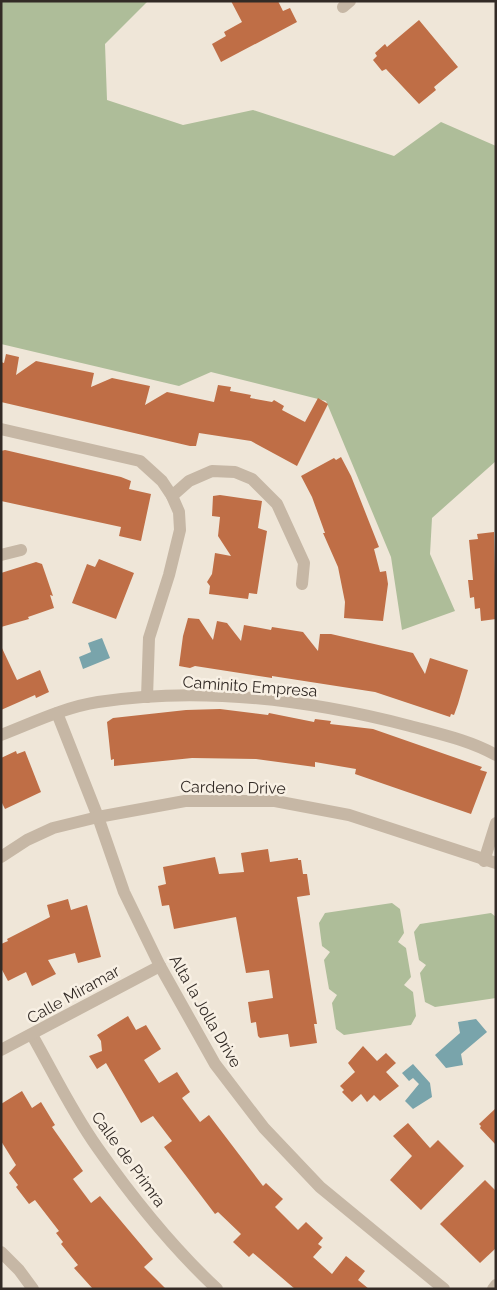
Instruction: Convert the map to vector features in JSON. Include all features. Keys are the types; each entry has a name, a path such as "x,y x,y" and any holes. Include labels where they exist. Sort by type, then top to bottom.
{"street":[{"path":"1,428 140,461 162,481 172,496 179,512 180,530 170,575 149,638 147,697"},
{"path":"172,496 189,481 212,471 234,472 252,479 278,504 304,563 302,584"},
{"path":"1,555 21,550"},
{"name":"Caminito Empresa","path":"1,735 57,713 96,702 147,697 232,697 355,712 475,743 496,755"},
{"name":"Alta la Jolla Drive","path":"57,713 98,817 124,892 160,966 215,1064 264,1128 320,1186 444,1289"},
{"name":"Cardeno Drive","path":"1,857 27,840 53,828 98,817 184,801 275,801 349,815 490,862"},
{"path":"490,862 496,823"},
{"name":"Calle Miramar","path":"1,1050 160,966"},
{"name":"Calle de Primra","path":"32,1035 96,1146 146,1212 198,1271 217,1289"},
{"path":"1,1252 19,1270 33,1289"},
{"path":"492,1289 496,1285"}],"green space":[{"path":"1,1 148,1 105,44 107,100 183,125 253,110 394,156 441,122 496,146 496,461 432,518 430,554 455,611 402,630 391,557 326,401 211,372 179,386 1,344"},
{"path":"392,903 400,909 404,933 398,942 406,948 411,977 404,985 413,992 416,1016 411,1025 344,1035 336,1029 332,1003 337,995 329,989 324,960 330,952 322,946 319,923 325,913"},
{"path":"491,913 496,917 496,998 435,1007 425,1002 420,973 426,965 419,960 414,932 420,924"}],"water":[{"path":"102,638 110,658 83,669 79,657 91,652 88,643"},
{"path":"476,1019 487,1032 461,1054 463,1065 446,1068 435,1055 460,1033 458,1022"},
{"path":"413,1064 430,1083 432,1097 413,1109 405,1101 419,1084 413,1078 409,1081 402,1073"}],"building":[{"path":"231,1 278,1 283,11 290,8 297,22 221,62 212,44 226,36 224,32 242,22"},
{"path":"419,20 458,67 434,87 436,90 419,104 386,69 382,71 373,60 377,56 375,53 385,44 387,47"},
{"path":"6,354 19,357 16,375 36,361 94,373 91,387 112,378 150,386 145,405 167,392 214,402 218,385 231,387 230,391 251,395 250,398 272,402 274,400 284,406 282,410 305,422 318,398 328,404 297,466 251,441 199,433 196,446 190,446 1,402 1,362 4,363"},
{"path":"5,450 121,477 131,481 129,489 151,494 141,541 119,536 121,527 1,501 1,451"},
{"path":"341,457 351,476 379,547 374,549 380,572 386,571 388,584 383,621 344,618 345,602 338,567 323,533 325,533 312,497 301,476 334,458 336,460"},
{"path":"220,495 262,501 258,528 267,531 257,594 249,593 248,599 209,594 210,586 207,582 212,574 215,553 231,556 218,536 220,517 212,516 213,496"},
{"path":"494,532 496,619 481,621 480,608 475,609 474,597 470,598 468,580 473,580 469,540 478,539 477,534"},
{"path":"99,559 134,573 116,619 72,603 87,564 95,567"},
{"path":"36,562 42,564 53,596 50,595 54,608 28,617 29,619 1,627 1,573"},
{"path":"188,618 199,619 213,640 217,621 227,623 241,641 244,625 271,630 272,627 303,632 318,651 320,634 331,634 413,653 425,674 430,658 468,670 454,715 451,714 450,717 375,692 272,676 272,678 195,666 190,668 179,666 183,636"},
{"path":"1,646 17,680 40,670 49,692 36,698 35,695 1,710"},
{"path":"220,709 268,715 269,713 314,722 315,719 331,721 330,724 373,729 482,767 480,770 487,772 471,814 355,774 356,769 315,762 315,767 256,759 192,758 114,766 114,759 111,760 107,722 113,718 186,710"},
{"path":"16,751 17,754 25,751 41,792 5,809 1,801 1,758"},
{"path":"268,849 270,862 298,858 298,860 301,860 303,874 307,874 310,895 297,897 317,1024 314,1024 317,1043 290,1047 288,1034 260,1038 258,1036 256,1022 251,1023 248,1002 273,998 269,970 246,973 236,917 174,929 169,905 162,906 158,886 166,884 163,867 215,857 219,874 244,872 241,853"},
{"path":"68,899 71,910 87,905 101,957 78,963 75,953 48,960 56,974 32,986 26,972 8,981 1,968 1,944 50,917 47,905"},
{"path":"128,1016 136,1030 146,1025 161,1049 144,1060 159,1083 177,1072 190,1092 182,1098 200,1122 209,1115 263,1186 266,1183 283,1199 275,1207 298,1230 306,1222 323,1238 318,1244 322,1247 313,1257 332,1274 346,1256 365,1271 358,1280 369,1289 295,1289 253,1253 249,1257 233,1242 241,1234 218,1212 215,1214 164,1147 172,1141 153,1116 141,1123 106,1063 97,1069 89,1056 102,1051 101,1041 97,1035"},
{"path":"363,1046 377,1061 386,1053 396,1063 386,1072 399,1086 380,1101 374,1095 367,1102 361,1094 352,1102 342,1092 344,1090 340,1086 355,1072 348,1063"},
{"path":"22,1091 32,1108 41,1102 55,1125 52,1127 83,1171 73,1179 91,1203 100,1196 153,1259 144,1267 166,1289 93,1289 74,1268 78,1265 61,1244 63,1242 56,1233 59,1231 35,1200 29,1204 16,1187 18,1185 9,1173 16,1165 1,1141 1,1104"},
{"path":"496,1108 496,1145 480,1128 479,1124"},
{"path":"408,1123 430,1148 438,1140 464,1166 421,1210 390,1180 412,1156 393,1136"},
{"path":"485,1180 496,1191 496,1248 480,1263 440,1224"}]}
